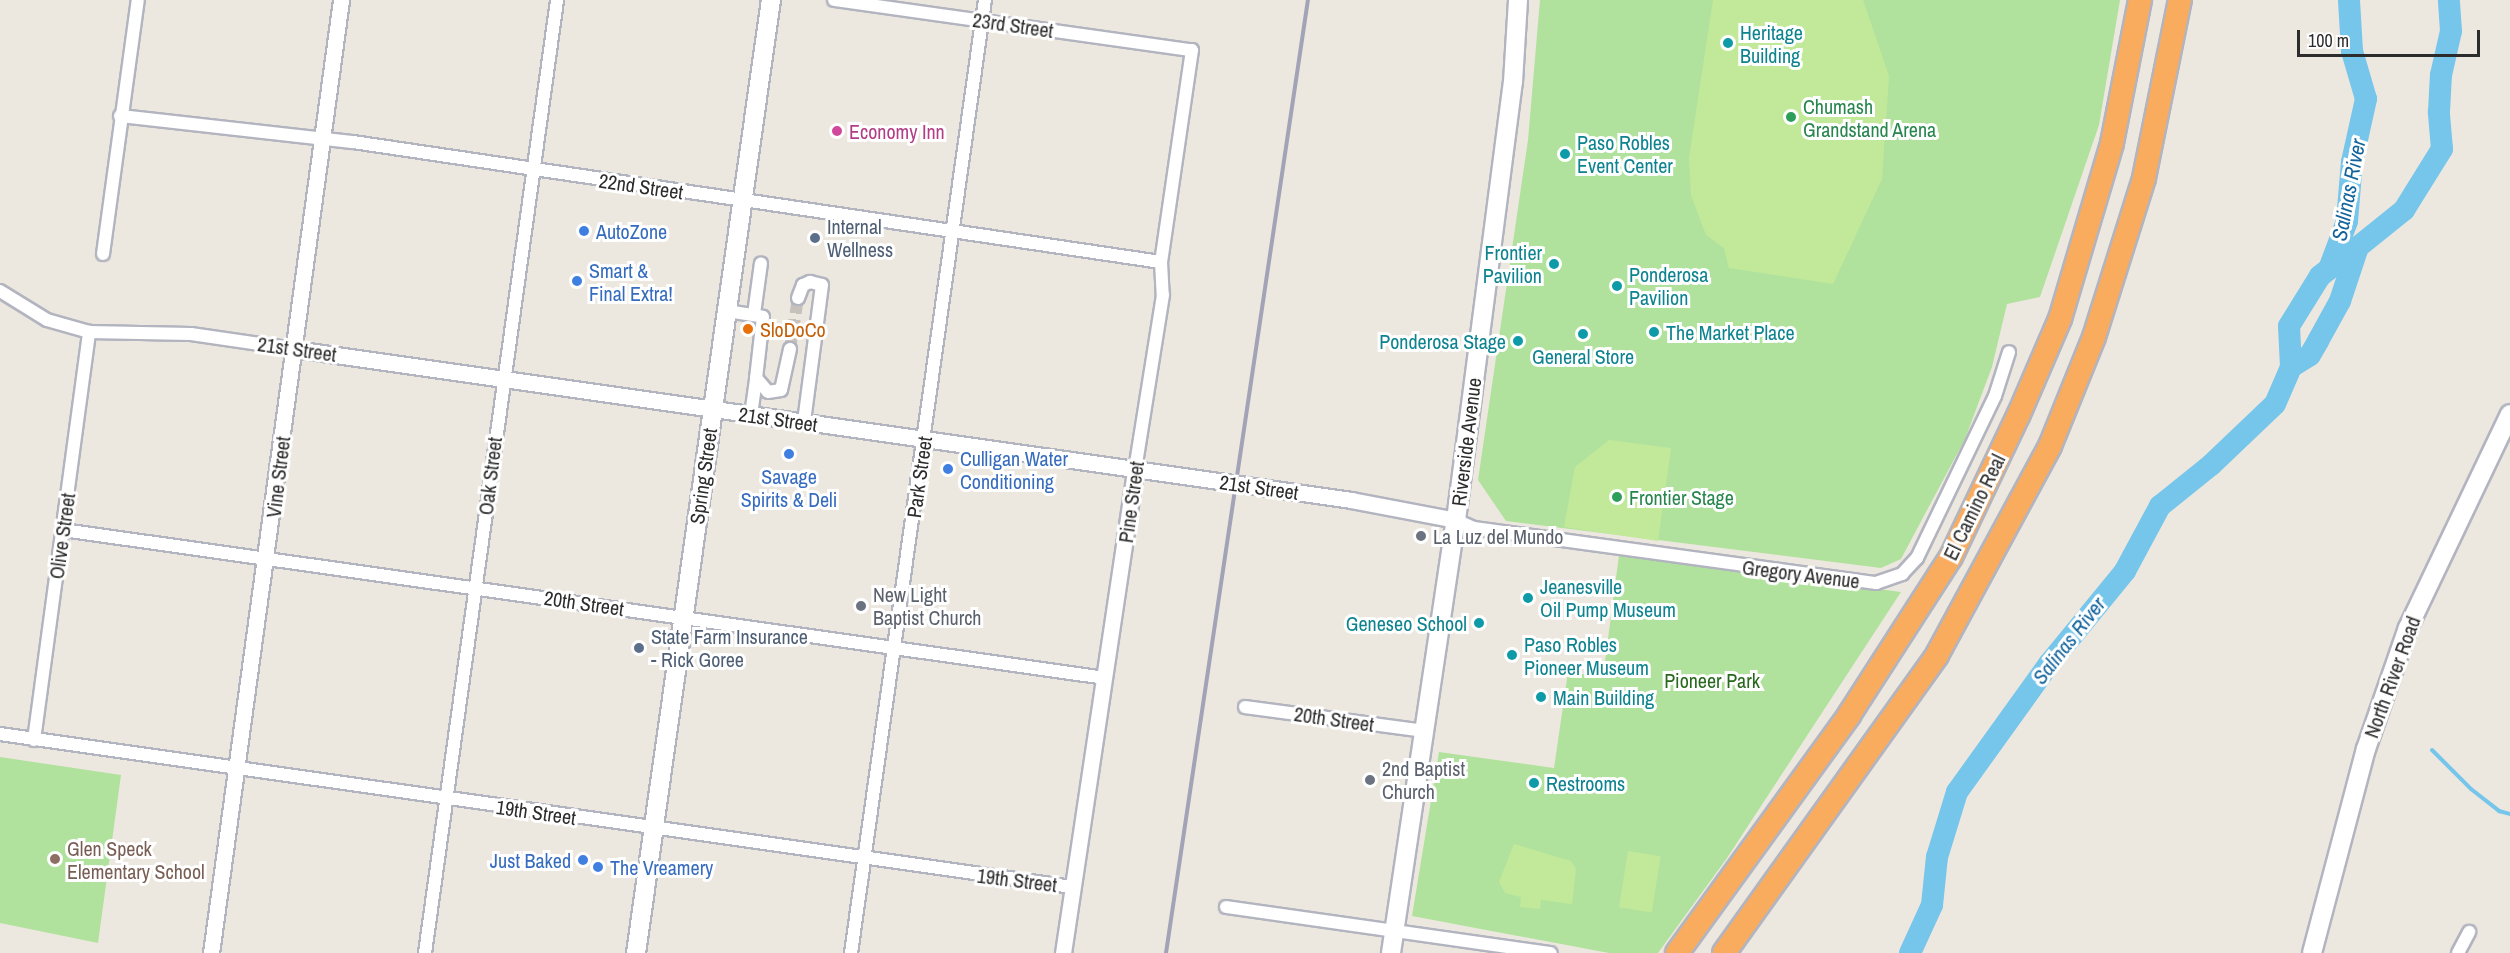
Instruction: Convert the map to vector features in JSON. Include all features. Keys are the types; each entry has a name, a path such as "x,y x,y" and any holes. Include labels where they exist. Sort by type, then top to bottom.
{"highway":[{"name":"El Camino Real","path":"1677,953 1849,715 1951,557 2019,414 2060,319 2112,143 2140,0"},
{"name":"El Camino Real","path":"1724,953 1937,655 2050,446 2094,337 2144,178 2180,0"},
{"path":"1666,953 1692,914 1712,902"}],"main road":[{"name":"Spring Street","path":"636,953 771,0"},
{"name":"Riverside Avenue","path":"1391,953 1456,520 1513,82 1518,0"},
{"name":"North River Road","path":"2312,953 2366,749 2408,628 2510,414"}],"street":[{"path":"103,254 120,116 138,0"},
{"name":"Vine Street","path":"211,953 267,560 341,0"},
{"name":"Oak Street","path":"425,953 448,799 556,0"},
{"name":"23rd Street","path":"834,0 1192,50"},
{"name":"Park Street","path":"851,953 985,0"},
{"name":"Pine Street","path":"1063,953 1163,295 1161,262 1192,50"},
{"name":"22nd Street","path":"120,116 321,139 1161,262"},
{"path":"754,314 761,263"},
{"path":"798,298 803,285 810,282 822,285 804,422"},
{"name":"21st Street","path":"0,291 47,320 88,332 191,334 1351,500 1456,520"},
{"path":"727,311 754,314 763,321 751,415"},
{"name":"Olive Street","path":"34,740 88,332"},
{"path":"756,378 768,392 781,390 790,349"},
{"name":"Gregory Avenue","path":"1456,520 1486,530 1876,583 1902,574 1917,558 1990,406 2009,352"},
{"name":"20th Street","path":"63,530 1105,678"},
{"name":"20th Street","path":"1245,707 1424,731"},
{"name":"19th Street","path":"0,734 1072,887"},
{"path":"1226,907 1551,953"},
{"path":"2458,953 2469,932"}],"green space":[{"path":"1540,0 2120,0 2099,125 2040,297 2007,304 1992,367 1965,439 1901,559 1881,568 1506,521 1478,480 1528,140"},
{"name":"Chumash Grandstand Arena","path":"1713,0 1863,0 1889,76 1882,179 1833,284 1729,268 1724,248 1706,235 1691,195 1689,158"},
{"name":"Frontier Stage","path":"1609,440 1671,448 1658,541 1564,527 1575,467"},
{"name":"Pioneer Park","path":"1619,555 1901,592 1727,858 1658,953 1609,953 1412,916 1439,752 1554,768 1568,672 1603,677"},
{"name":"Glen Speck Elementary School","path":"0,757 121,775 98,943 0,923"},
{"path":"1514,844 1571,861 1576,869 1572,904 1541,900 1540,909 1520,907 1521,897 1505,893 1499,882"},
{"path":"1628,851 1661,856 1652,912 1619,907"}],"waterway":[{"name":"Salinas River","path":"1910,953 1932,905 1937,857 1957,792 2049,664 2125,571 2160,506 2211,465 2275,404 2291,367 2289,326 2320,276 2329,269 2347,221 2352,162 2366,99 2352,51 2349,0"},
{"name":"Salinas River","path":"2291,367 2310,355 2318,341 2340,301 2358,247 2404,210 2442,149 2439,112 2441,75 2451,31 2449,0"},
{"path":"2432,750 2471,789 2499,811 2510,814"}],"tunnel":[{"path":"790,349 798,298"}],"railway":[{"path":"1166,953 1308,0"}],"place":[{"name":"Heritage Building","path":"1728,43"},
{"name":"Chumash Grandstand Arena","path":"1791,117"},
{"name":"Economy Inn","path":"837,131"},
{"name":"Paso Robles Event Center","path":"1565,154"},
{"name":"AutoZone","path":"584,231"},
{"name":"Internal Wellness","path":"815,238"},
{"name":"Frontier Pavilion","path":"1554,264"},
{"name":"Smart & Final Extra!","path":"577,281"},
{"name":"Ponderosa Pavilion","path":"1617,286"},
{"name":"SloDoCo","path":"748,329"},
{"name":"The Market Place","path":"1654,332"},
{"name":"General Store","path":"1583,334"},
{"name":"Ponderosa Stage","path":"1518,341"},
{"name":"Savage Spirits & Deli","path":"789,454"},
{"name":"Culligan Water Conditioning","path":"948,469"},
{"name":"Frontier Stage","path":"1617,497"},
{"name":"La Luz del Mundo","path":"1421,536"},
{"name":"Jeanesville Oil Pump Museum","path":"1528,598"},
{"name":"New Light Baptist Church","path":"861,606"},
{"name":"Geneseo School","path":"1479,623"},
{"name":"State Farm Insurance - Rick Goree","path":"639,648"},
{"name":"Paso Robles Pioneer Museum","path":"1512,655"},
{"name":"Main Building","path":"1541,697"},
{"name":"2nd Baptist Church","path":"1370,780"},
{"name":"Restrooms","path":"1534,783"},
{"name":"Glen Speck Elementary School","path":"55,859"},
{"name":"Just Baked","path":"583,860"},
{"name":"The Vreamery","path":"598,867"}]}
